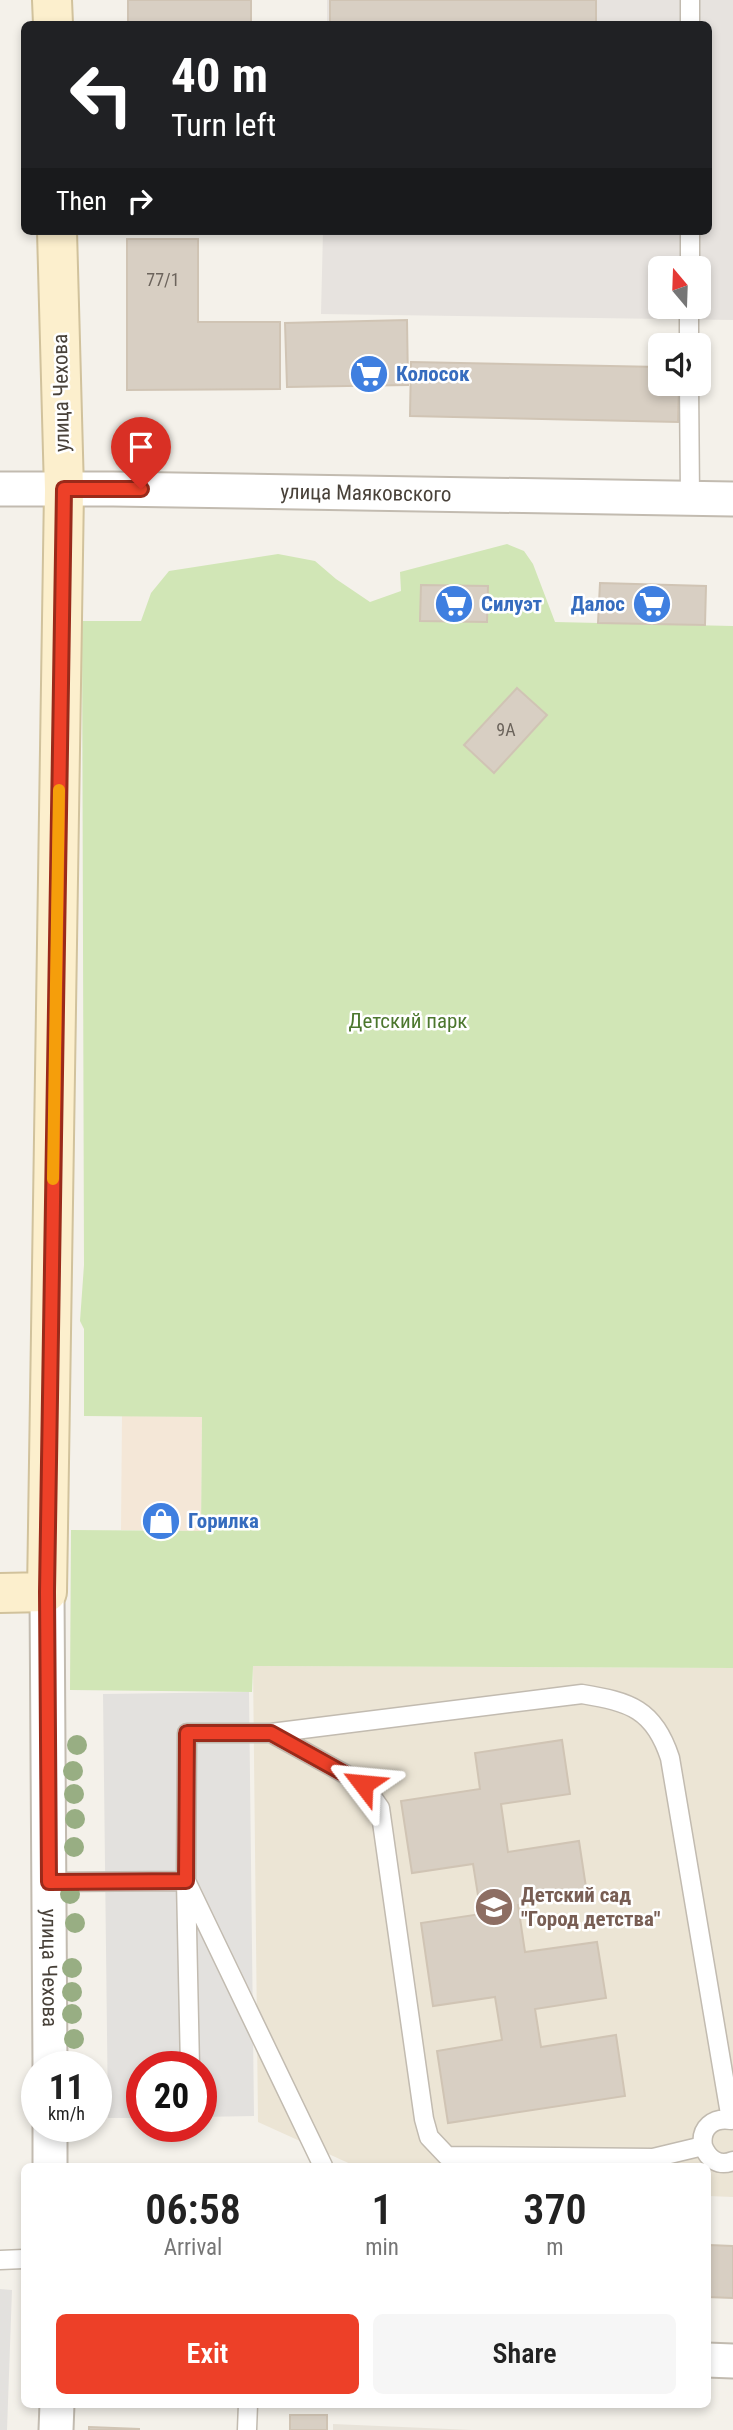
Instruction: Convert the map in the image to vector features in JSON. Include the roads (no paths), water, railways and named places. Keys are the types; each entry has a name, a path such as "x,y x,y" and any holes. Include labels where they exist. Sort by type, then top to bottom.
{"main road":[{"path":"52,0 53,21"},
{"name":"улица Чехова","path":"47,1592 64,489 57,235"},
{"path":"0,1593 47,1592"}],"street":[{"name":"улица Маяковского","path":"0,489 733,499"},
{"name":"улица Чехова","path":"47,1592 50,2051"},
{"path":"50,2142 50,2163"},
{"path":"711,2360 733,2361"},
{"path":"56,2430 57,2408"}],"lane":[{"path":"690,0 690,21"},
{"path":"690,235 690,256"},
{"path":"690,396 690,498"},
{"path":"190,2051 186,1881 187,1733 271,1733 582,1694 610,1699 632,1707 651,1719 663,1736 670,1758 732,2121 717,2120 711,2123 702,2134 703,2146 713,2161 733,2161"},
{"path":"271,1733 363,1784 380,1808 424,2119 429,2137 447,2156 653,2158 703,2146"},
{"path":"49,1882 186,1881"},
{"path":"186,1881 322,2163"},
{"path":"0,2260 21,2259"},
{"path":"247,2430 248,2408"}],"place":[{"name":"Колосок","path":"369,374"},
{"name":"Силуэт","path":"454,604"},
{"name":"Далос","path":"652,604"},
{"name":"Горилка","path":"161,1521"},
{"name":"Детский сад \"Город детства\"","path":"494,1907"}],"park label":[{"name":"Детский парк","path":"408,1021"}]}
